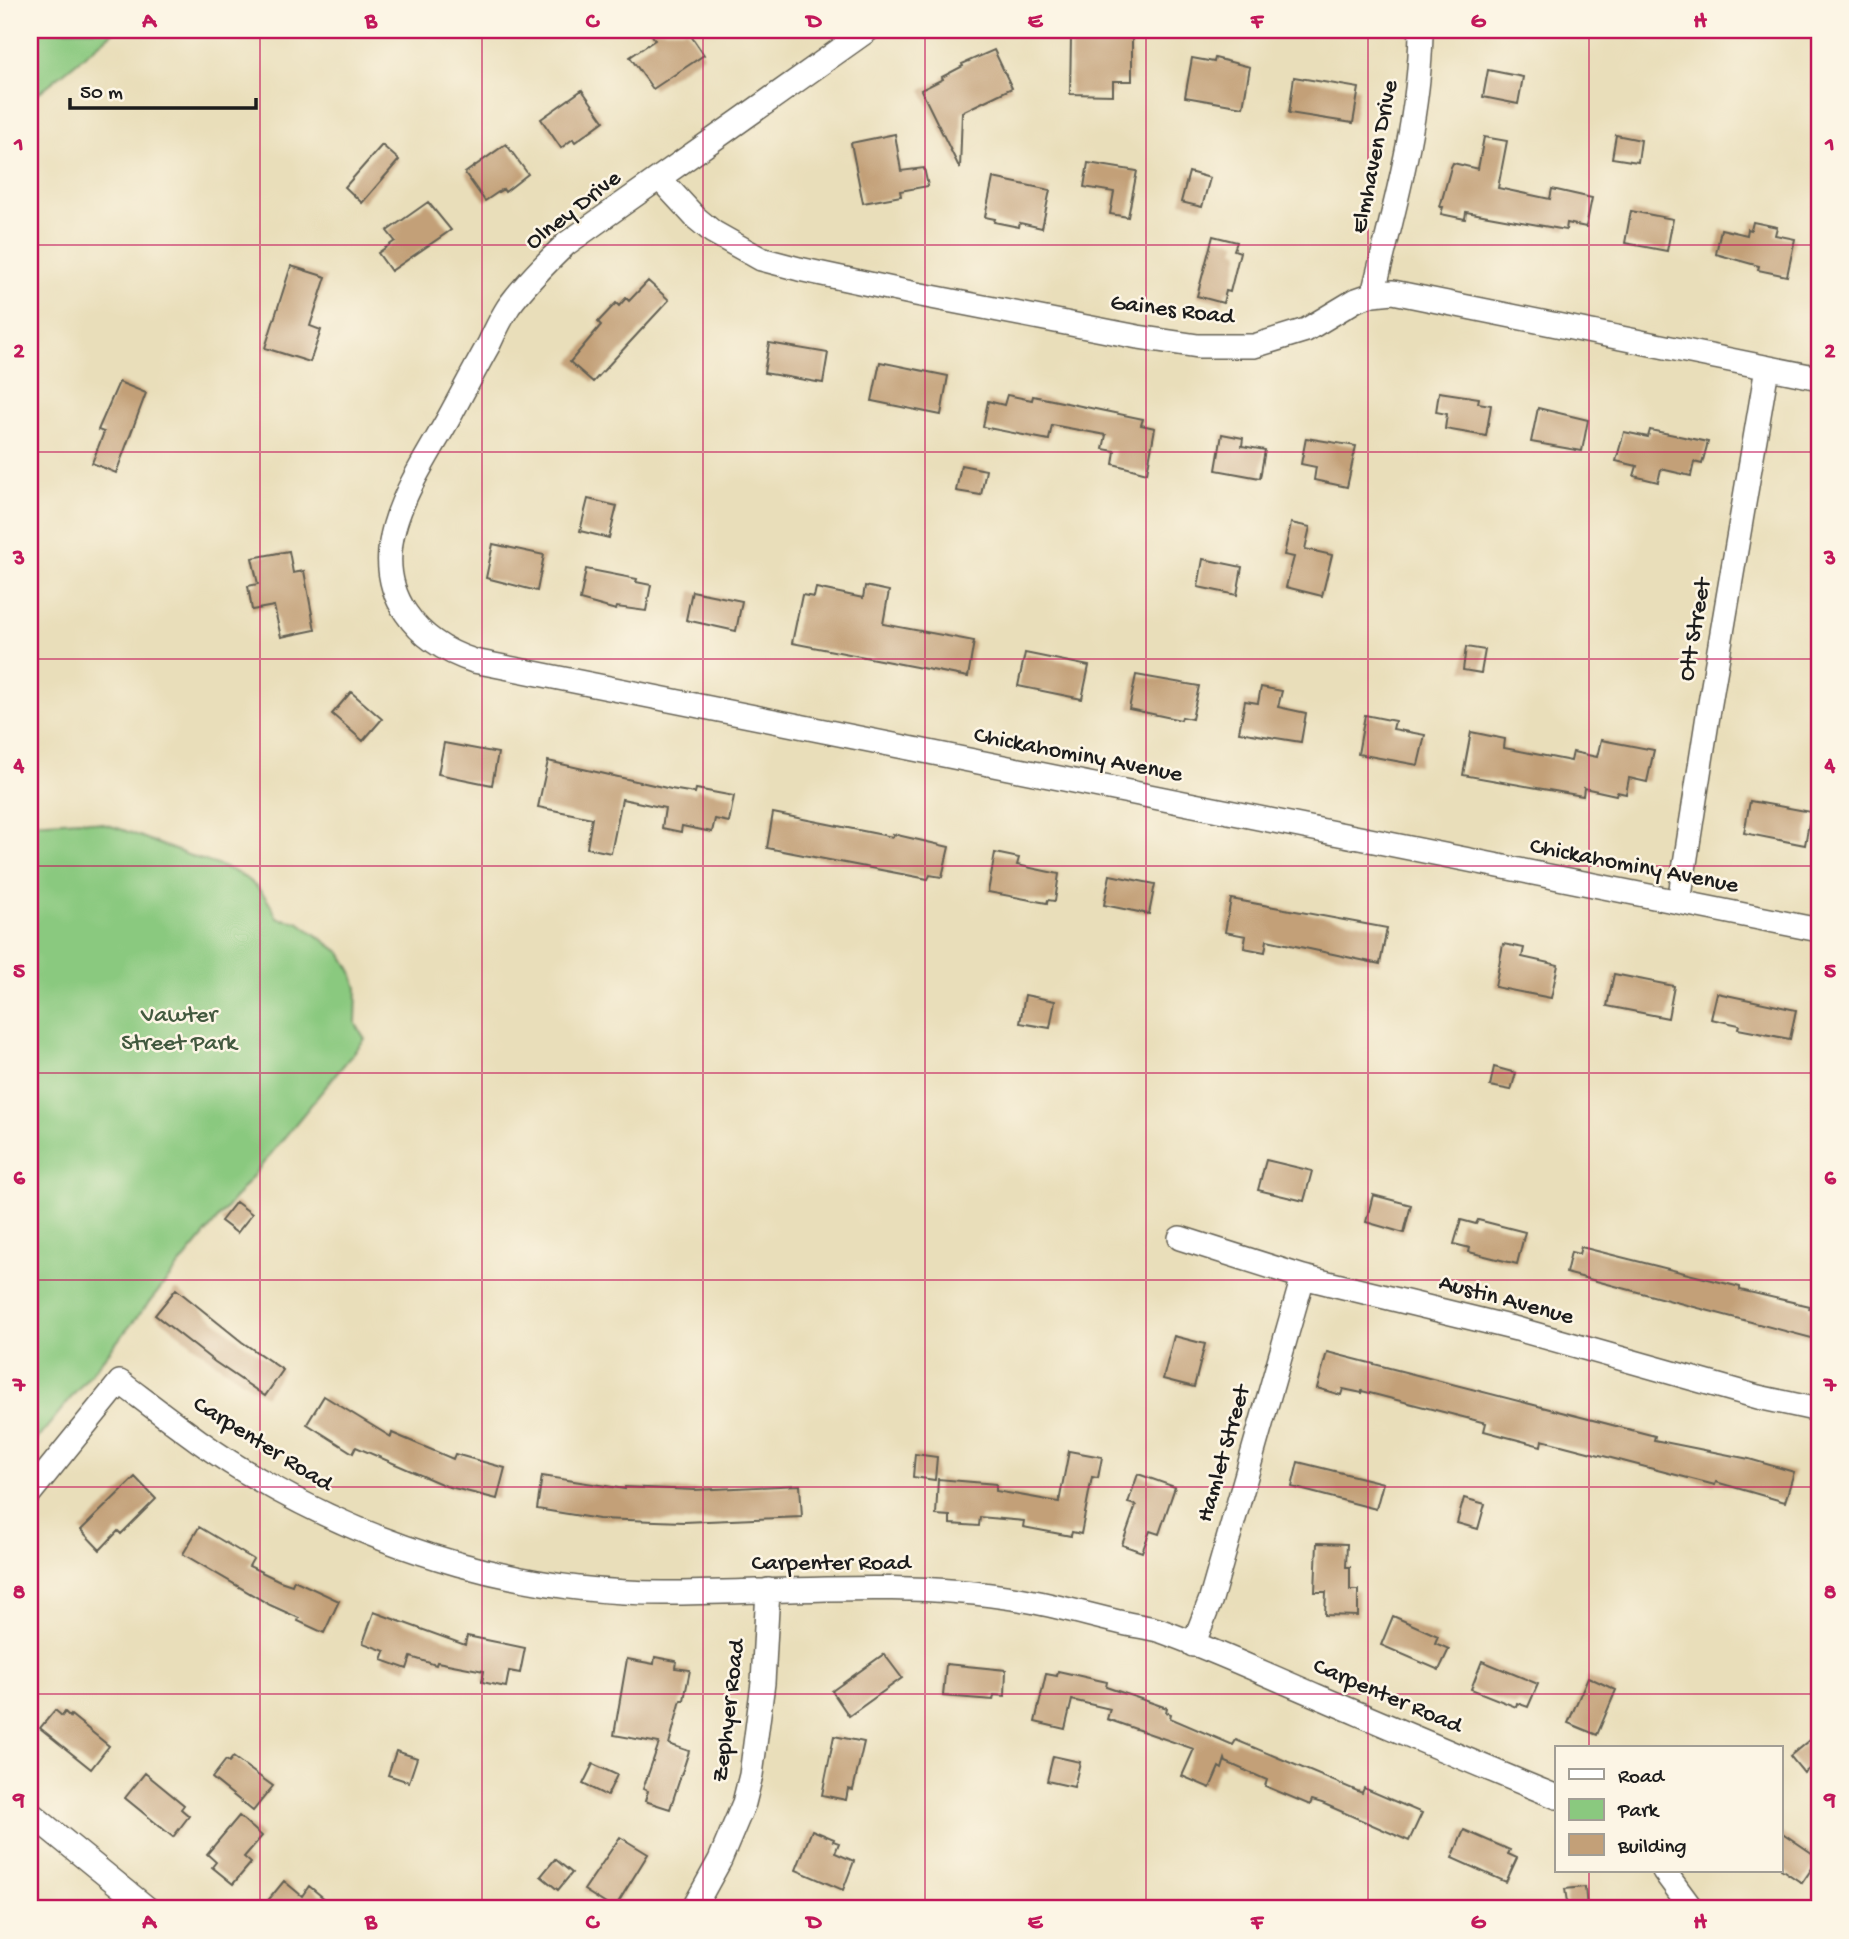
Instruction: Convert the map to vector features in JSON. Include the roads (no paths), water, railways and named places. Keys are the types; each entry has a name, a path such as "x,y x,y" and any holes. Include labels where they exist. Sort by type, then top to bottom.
{"street":[{"name":"Olney Drive","path":"390,552 390,540 408,494 508,308 537,272 566,244 868,30"},
{"name":"Elmhaven Drive","path":"1373,294 1414,114 1420,78 1419,30"},
{"name":"Gaines Road","path":"660,179 696,218 713,232 761,258 799,269 903,291 1138,337 1198,346 1254,345 1306,330 1356,300 1373,294 1393,292 1819,378"},
{"name":"Ott Street","path":"1679,902 1709,709 1768,368"},
{"name":"Chickahominy Avenue","path":"390,552 391,582 397,600 412,623 432,641 454,655 474,661 1819,930"},
{"name":"Austin Avenue","path":"1180,1238 1303,1277 1517,1329 1758,1397 1819,1410"},
{"name":"Hamlet Street","path":"1193,1645 1211,1599 1303,1277"},
{"name":"Carpenter Road","path":"30,1493 120,1382 255,1478 327,1517 414,1550 486,1572 556,1586 672,1594 768,1590 939,1590 1017,1599 1158,1630 1555,1796"},
{"name":"Zephyer Road","path":"693,1909 720,1860 744,1803 751,1775 763,1683 768,1590"},
{"path":"30,1813 148,1909"},
{"path":"1665,1872 1692,1909"}],"park label":[{"name":"Vawter Street Park","path":"179,1030"}]}
